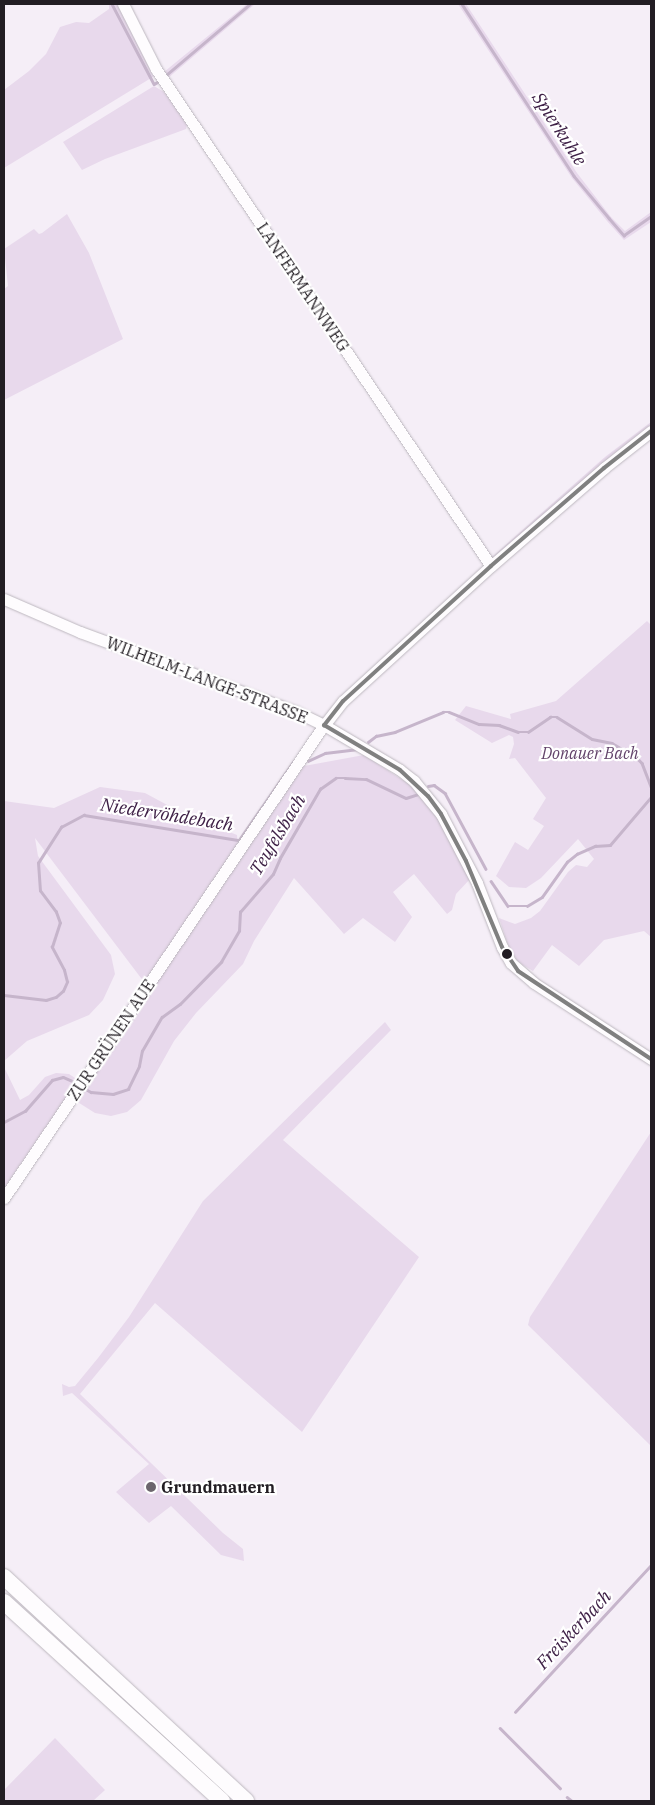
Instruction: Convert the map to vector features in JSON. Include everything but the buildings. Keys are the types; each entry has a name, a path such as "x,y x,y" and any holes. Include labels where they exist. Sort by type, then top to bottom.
{"highway":[{"path":"4,1577 246,1801"},
{"path":"4,1602 222,1801"}],"street":[{"name":"LANFERMANNWEG","path":"123,4 156,69 491,566"},
{"name":"ZUR GRÜNEN AUE","path":"4,1198 324,724 343,701 491,566 604,468 651,431"},
{"name":"WILHELM-LANGE-STRASSE","path":"4,599 80,632 295,711 324,724 400,770 428,796 441,814 466,861 502,947 518,970 541,988 651,1059"}],"green space":[{"path":"109,4 119,4 156,75 4,168 4,90 29,71 46,54 60,27 76,22 89,23 109,9"},
{"path":"247,4 255,4 168,78 164,72"},
{"path":"458,4 466,4 577,173 611,217 625,231 651,212 651,222 624,240 607,221 572,178"},
{"path":"172,84 492,557 605,457 651,422 651,426 491,559"},
{"path":"154,86 164,92 187,124 186,129 105,159 82,170 63,142"},
{"path":"67,214 89,253 123,339 4,400 4,289 8,286 4,249 34,229 39,234 42,233"},
{"name":"Donauer Bach","path":"647,621 651,625 651,937 644,931 604,940 579,966 552,945 533,971 518,962 508,945 499,918 515,924 531,918 540,911 568,872 576,865 587,867 594,859 578,839 541,878 526,888 509,887 496,876 515,842 528,850 544,826 533,819 546,798 515,758 509,759 514,744 513,737 509,735 492,743 455,720 466,706 511,719 510,714 556,701"},
{"path":"364,755 415,788 430,806 446,832 470,879 456,894 452,910 447,914 414,874 393,892 412,917 395,942 363,918 344,934 294,878 254,941 243,964 196,1013 174,1041 141,1100 127,1112 111,1116 95,1113 76,1101 304,766"},
{"path":"100,787 145,793 184,814 237,835 238,846 144,982 35,838 38,856 111,955 115,974 103,1000 89,1015 27,1041 4,1061 4,801 54,808"},
{"path":"385,1022 391,1030 283,1140 419,1257 302,1432 155,1303 80,1394 223,1533 243,1549 244,1561 221,1555 171,1506 149,1523 116,1492 149,1464 72,1393 63,1396 62,1384 69,1387 75,1386 98,1358 129,1317 203,1201"},
{"path":"4,1067 20,1100 29,1095 45,1077 56,1073 69,1074 78,1080 4,1188"},
{"path":"651,1132 651,1446 528,1325 530,1317"},
{"path":"55,1738 105,1790 93,1801 4,1801 4,1790"}],"waterway":[{"name":"Spierkuhle","path":"112,4 154,84 159,81"},
{"name":"Spierkuhle","path":"165,76 250,4"},
{"name":"Spierkuhle","path":"462,4 574,176 624,235 651,216"},
{"name":"Niedervöhdebach","path":"368,742 376,736 395,732 443,712 449,712 479,724 499,725 518,732 528,732 550,717 557,717 592,739 612,743 637,758 642,763 651,787"},
{"name":"Niedervöhdebach","path":"308,761 325,753 356,749"},
{"name":"Niedervöhdebach","path":"4,995 46,1000 56,997 63,991 67,982 64,970 52,947 60,923 56,912 40,891 38,863 61,827 84,815 239,840 293,762"},
{"name":"Teufelsbach","path":"84,1088 91,1092 113,1094 128,1089 139,1066 142,1051 162,1017 180,1004 221,962 239,931 240,912 273,874 280,858 320,789 336,778 366,779 406,798 418,794"},
{"name":"Teufelsbach","path":"428,786 434,785 445,793 486,869"},
{"name":"Teufelsbach","path":"491,881 508,906 527,906 542,897 567,862 577,854 595,846 610,845 651,797"},
{"name":"Teufelsbach","path":"4,1122 25,1111 52,1080 63,1077 77,1083"},
{"name":"Freiskerbach","path":"515,1712 651,1565"},
{"name":"Freiskerbach","path":"500,1728 560,1788"},
{"name":"Freiskerbach","path":"567,1797 572,1801"}],"transit line":[{"path":"651,431 604,468 491,566 343,701 324,725 400,770 428,796 441,814 466,861 502,947 518,971 651,1059"}],"place":[{"name":"Grundmauern","path":"151,1487"}]}
